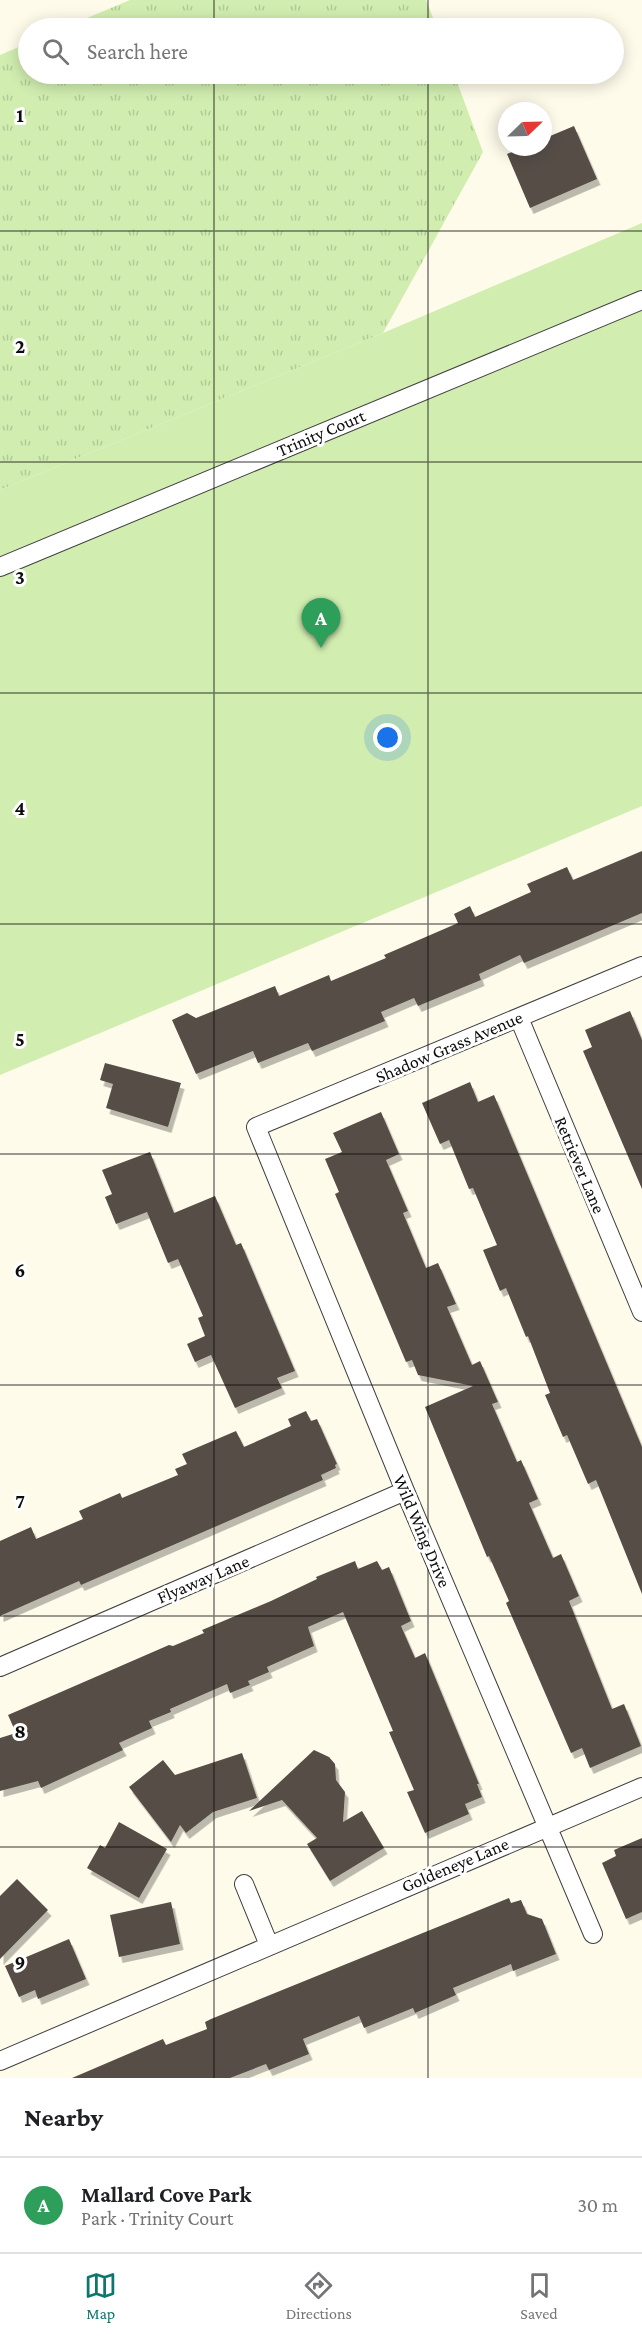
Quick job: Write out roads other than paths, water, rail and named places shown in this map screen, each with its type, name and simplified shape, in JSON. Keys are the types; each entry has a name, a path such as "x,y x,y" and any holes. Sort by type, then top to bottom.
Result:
{"street":[{"name":"Trinity Court","path":"0,567 642,300"},
{"name":"Shadow Grass Avenue","path":"256,1127 642,966"},
{"name":"Retriever Lane","path":"519,1018 642,1312"},
{"name":"Wild Wing Drive","path":"256,1127 405,1491 593,1934"},
{"name":"Flyaway Lane","path":"0,1667 405,1491"},
{"name":"Goldeneye Lane","path":"0,2061 548,1825 642,1787"},
{"path":"244,1884 269,1946"}],"place":[{"name":"Mallard Cove Park","path":"321,648"}]}
